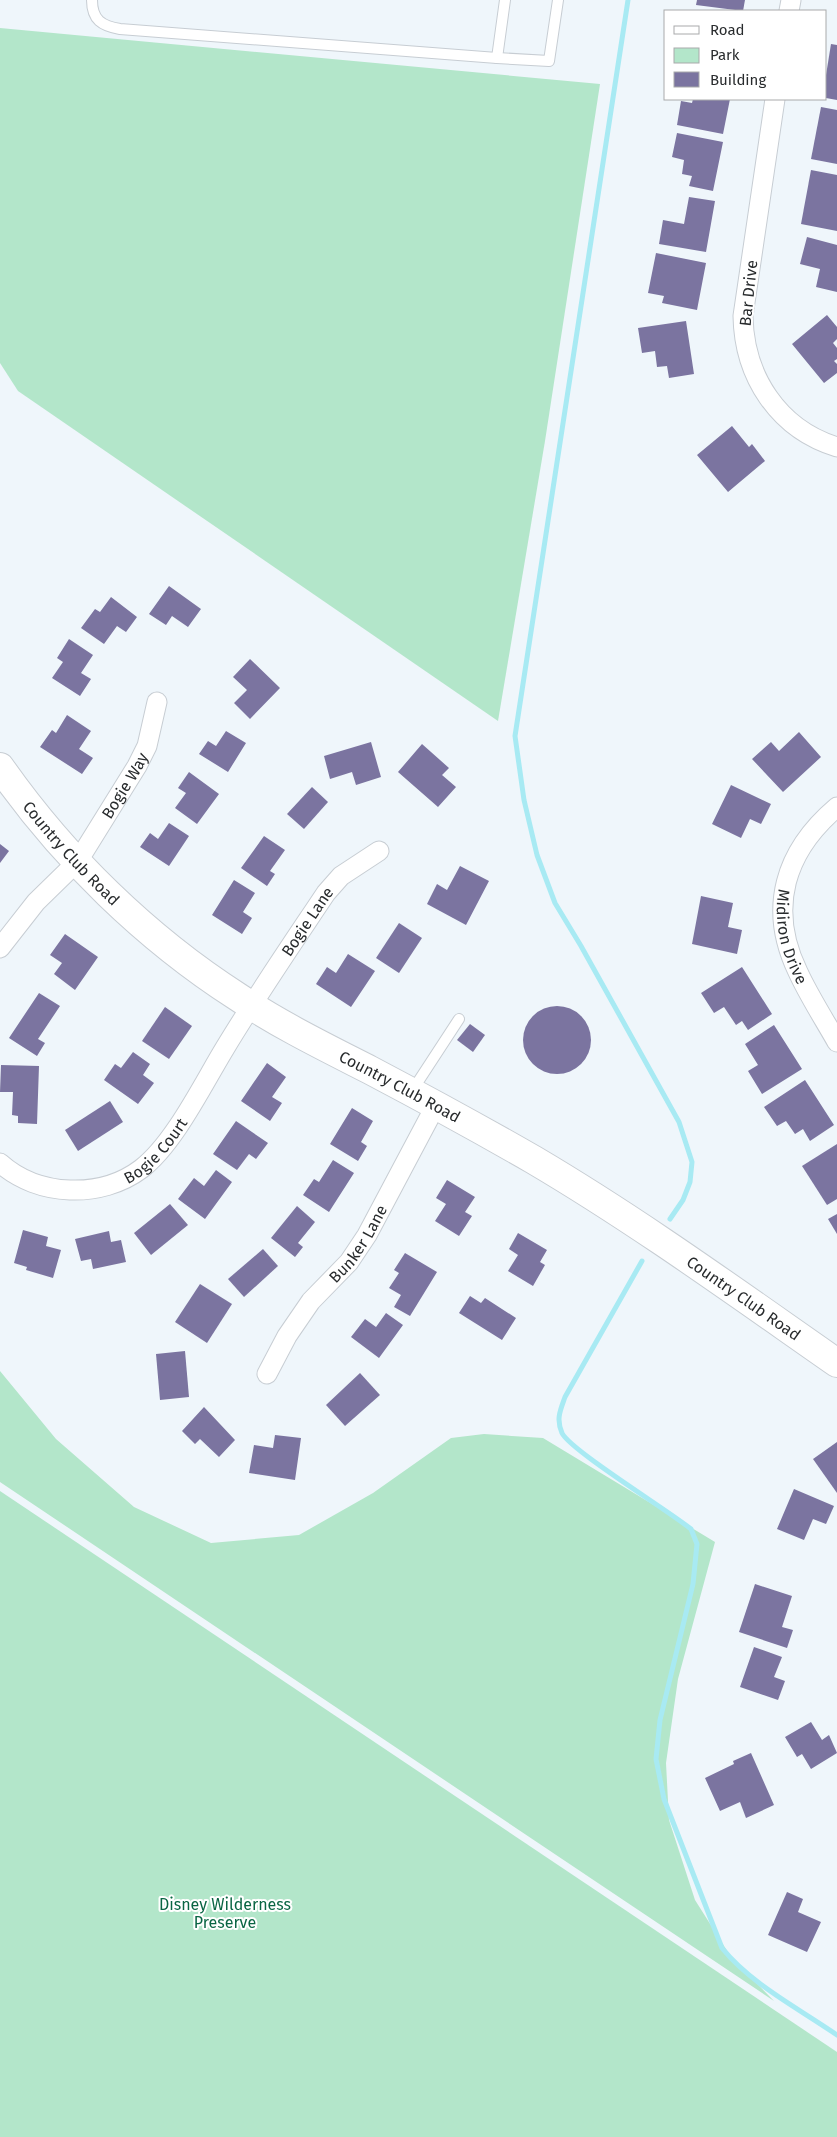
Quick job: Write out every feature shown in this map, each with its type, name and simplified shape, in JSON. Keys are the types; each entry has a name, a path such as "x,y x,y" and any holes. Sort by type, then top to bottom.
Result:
{"street":[{"name":"Bar Drive","path":"775,100 743,316 746,347 756,377 773,404 796,426 837,447"},
{"name":"Bogie Way","path":"78,861 137,766 147,746 157,702"},
{"name":"Country Club Road","path":"0,767 44,824 78,861 143,926 188,962 251,1006 536,1161 626,1217 837,1363"},
{"name":"Midiron Drive","path":"837,807 818,822 796,854 787,877 783,913 786,937 798,972 837,1042"},
{"name":"Bogie Lane","path":"251,1006 326,893 341,876 379,851"},
{"path":"0,948 36,902 78,861"},
{"name":"Bogie Court","path":"0,1163 32,1182 75,1190 102,1187 140,1169 169,1139 251,1006"},
{"name":"Bunker Lane","path":"267,1374 287,1336 311,1301 349,1262 367,1235 436,1105"}],"lane":[{"path":"92,0 94,14 99,22 105,27 120,30 549,61 558,0"},
{"path":"497,58 505,0"},
{"path":"411,1092 459,1019"}],"green space":[{"path":"0,28 600,84 545,441 498,721 18,391 0,363"},
{"path":"0,1371 56,1439 134,1507 211,1543 299,1535 373,1493 451,1438 484,1434 543,1438 715,1542 678,1679 666,1763 669,1820 695,1900 731,1957 774,2001 0,1482"},
{"name":"Disney Wilderness Preserve","path":"0,1491 837,2052 837,2137 0,2137"}],"building":[{"path":"697,0 745,0 743,10 696,5"},
{"path":"831,44 837,45 837,100 827,98 827,69"},
{"path":"693,100 730,100 723,134 677,125 681,101 692,103"},
{"path":"821,107 837,110 837,164 811,159"},
{"path":"677,133 723,142 713,191 689,186 692,176 682,174 684,160 672,157"},
{"path":"811,170 837,175 837,231 801,224"},
{"path":"689,197 715,201 706,252 659,244 663,220 684,224"},
{"path":"807,237 837,245 837,292 816,287 820,269 800,264"},
{"path":"656,253 706,263 697,310 662,303 664,296 648,293"},
{"path":"827,315 837,327 837,339 833,343 837,348 837,359 834,361 837,364 837,373 824,383 792,344"},
{"path":"686,321 694,374 669,378 667,366 657,367 655,351 642,353 638,328"},
{"path":"732,426 749,447 752,444 765,461 728,492 697,455"},
{"path":"169,586 201,609 188,627 172,616 166,625 149,614"},
{"path":"111,597 137,617 126,632 117,626 104,644 81,628 95,609 100,612"},
{"path":"69,639 93,655 81,673 91,679 80,696 52,678 63,662 57,658"},
{"path":"250,659 280,688 250,719 234,703 247,690 233,677"},
{"path":"67,715 91,731 79,749 93,758 82,774 40,747 52,730 56,733"},
{"path":"226,731 246,743 228,772 199,754 208,741 216,746"},
{"path":"799,732 821,757 783,792 752,759 771,742 779,751"},
{"path":"371,742 381,777 356,785 352,772 330,779 324,756"},
{"path":"422,744 449,768 442,775 456,787 438,807 398,772"},
{"path":"189,772 219,794 197,824 175,808 186,793 178,788"},
{"path":"731,785 771,804 761,824 750,819 741,838 712,824"},
{"path":"312,787 328,802 304,829 287,814"},
{"path":"169,823 189,836 169,866 140,847 150,833 158,839"},
{"path":"264,836 285,850 270,871 275,874 267,886 241,868"},
{"path":"0,844 9,851 0,863"},
{"path":"460,866 489,881 466,925 427,904 437,884 447,890"},
{"path":"234,880 255,893 243,912 252,918 242,934 212,915"},
{"path":"701,896 733,903 728,927 742,930 737,954 692,944"},
{"path":"399,923 422,938 399,973 376,958"},
{"path":"65,934 98,957 75,990 54,974 62,963 50,955"},
{"path":"348,954 375,971 351,1007 316,984 327,967 336,973"},
{"path":"742,967 772,1014 748,1030 742,1021 736,1025 724,1007 714,1013 701,993"},
{"path":"39,993 60,1006 38,1039 45,1043 37,1056 9,1038"},
{"path":"550,1006 564,1006 576,1011 586,1021 591,1033 591,1047 586,1059 576,1069 564,1074 550,1074 538,1069 528,1059 523,1047 523,1033 528,1021 538,1011"},
{"path":"165,1007 192,1026 169,1059 142,1041"},
{"path":"470,1024 485,1035 473,1052 457,1040"},
{"path":"774,1025 802,1069 762,1094 748,1071 758,1065 745,1044"},
{"path":"133,1052 150,1064 143,1075 154,1083 138,1104 104,1080 115,1064 121,1068"},
{"path":"267,1063 286,1077 272,1097 282,1103 270,1121 241,1101"},
{"path":"1,1065 39,1066 37,1124 18,1123 18,1116 12,1115 13,1092 0,1092"},
{"path":"805,1080 834,1125 810,1141 803,1129 795,1134 786,1121 777,1126 764,1107"},
{"path":"110,1101 123,1122 78,1151 65,1130"},
{"path":"352,1108 373,1121 361,1142 367,1146 358,1161 330,1144"},
{"path":"236,1121 268,1143 256,1159 249,1154 237,1170 213,1154"},
{"path":"837,1144 837,1199 827,1205 802,1166"},
{"path":"333,1160 354,1173 329,1212 303,1195 314,1179 319,1182"},
{"path":"216,1170 232,1182 205,1219 178,1199 194,1178 204,1186"},
{"path":"447,1180 475,1197 465,1212 472,1216 459,1236 435,1221 446,1204 436,1198"},
{"path":"170,1204 188,1225 151,1255 134,1233"},
{"path":"297,1206 315,1222 298,1243 303,1247 295,1257 271,1238"},
{"path":"837,1214 837,1234 828,1219"},
{"path":"23,1230 48,1237 46,1246 61,1250 53,1278 26,1270 27,1267 14,1263"},
{"path":"109,1231 111,1242 121,1240 126,1262 93,1269 91,1259 81,1261 75,1239"},
{"path":"518,1233 547,1250 540,1262 545,1265 533,1286 508,1271 518,1255 509,1249"},
{"path":"263,1249 278,1266 244,1297 228,1279"},
{"path":"405,1253 437,1272 410,1316 394,1307 401,1295 389,1288 399,1273 394,1270"},
{"path":"200,1284 232,1304 207,1343 175,1322"},
{"path":"470,1296 481,1303 485,1298 516,1318 502,1340 459,1313"},
{"path":"386,1313 403,1325 379,1358 351,1337 365,1319 376,1327"},
{"path":"185,1351 189,1397 160,1400 156,1354"},
{"path":"360,1373 380,1395 345,1426 326,1405"},
{"path":"204,1407 235,1440 219,1457 200,1439 195,1444 182,1431"},
{"path":"275,1435 301,1438 295,1480 249,1473 254,1445 273,1448"},
{"path":"837,1442 837,1493 813,1459"},
{"path":"794,1489 834,1506 826,1524 813,1519 804,1540 777,1529"},
{"path":"755,1584 792,1596 782,1627 793,1630 787,1648 739,1632"},
{"path":"754,1647 782,1657 774,1677 785,1681 778,1700 740,1687"},
{"path":"811,1722 822,1740 829,1735 837,1753 811,1769 802,1754 797,1757 785,1737"},
{"path":"751,1753 774,1805 746,1818 740,1802 720,1811 705,1778 734,1764 733,1761"},
{"path":"787,1892 803,1899 798,1912 821,1922 807,1952 768,1935"}],"waterway":[{"path":"628,0 515,736 524,800 537,855 555,903 679,1122 692,1162 690,1182 683,1200 670,1219"},
{"path":"642,1261 565,1397 559,1415 560,1428 569,1441 582,1453 691,1529 697,1544 693,1584 660,1720 656,1759 664,1799 722,1948 761,1984 837,2035"}]}
